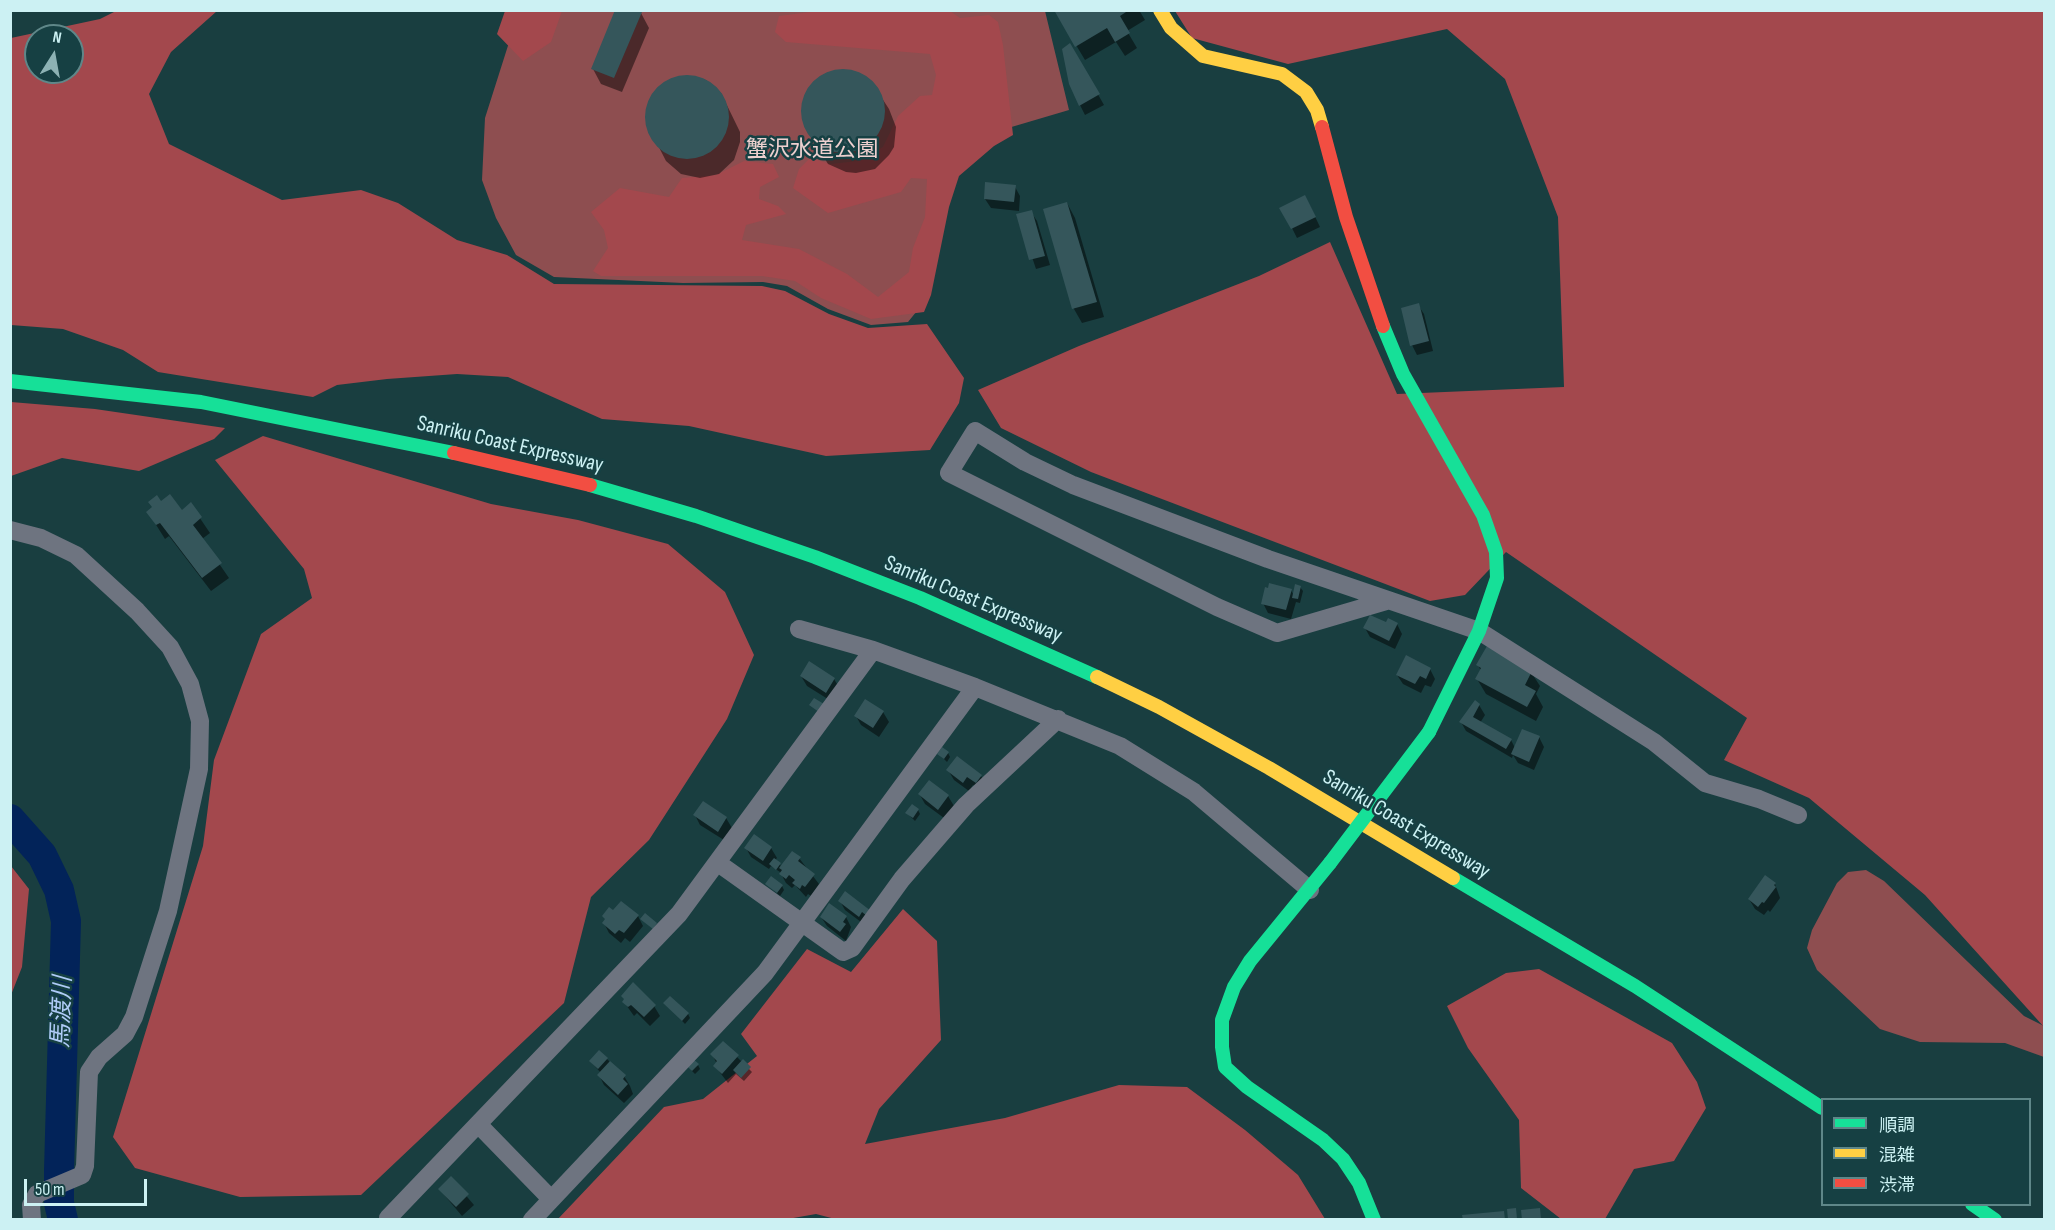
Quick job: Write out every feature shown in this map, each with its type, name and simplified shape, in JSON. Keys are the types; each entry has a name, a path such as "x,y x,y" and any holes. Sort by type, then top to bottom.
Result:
{"main road":[{"path":"1160,10 1171,28 1203,56 1282,74 1306,92 1317,110 1346,217 1388,341 1403,374 1483,516 1496,552 1497,578 1479,631 1428,732 1310,890 1250,960 1234,987 1222,1020 1225,1067 1247,1087 1323,1140 1343,1159 1359,1183 1374,1220"},
{"name":"Sanriku Coast Expressway","path":"10,381 201,402 314,423 553,474 696,516 815,557 1030,645 1159,707 1269,768 1635,986 1821,1107"},
{"path":"1975,1206 1995,1220"}],"street":[{"path":"1386,601 1277,633 1216,608 949,473 975,431 1025,462 1073,485 1386,601 1479,631 1654,742 1705,783 1758,799 1798,815"},
{"path":"10,530 41,538 75,555 136,611 170,646 189,684 200,721 200,769 168,911 134,1017 125,1034 99,1057 89,1072 85,1166 82,1175 37,1194 31,1205 32,1220"},
{"path":"799,629 873,650 975,687 1120,746 1194,792 1310,890"},
{"path":"388,1218 679,914 873,650"},
{"path":"532,1220 765,973 975,687"},
{"path":"718,863 843,952 852,948 902,879 966,805 1058,719"},
{"path":"478,1124 551,1199"}],"green space":[{"name":"蟹沢水道公園","path":"519,11 1045,11 1069,110 954,144 925,301 908,322 871,325 828,309 787,286 763,282 683,283 554,277 516,255 496,218 482,180 485,118"},
{"path":"1866,870 1884,881 2024,1016 2044,1026 2044,1057 2005,1043 1920,1042 1880,1029 1817,970 1807,948 1812,930 1837,883 1848,872"}],"shaded area":[{"path":"505,10 562,11 551,42 523,61 497,34"},
{"path":"116,11 217,11 171,52 149,94 169,144 282,200 361,190 398,203 457,240 507,255 554,284 762,286 785,291 829,314 868,328 927,324 964,378 959,403 930,450 826,456 689,426 602,419 508,377 457,374 387,379 337,385 313,397 158,372 123,350 63,329 11,325 11,38 24,35 24,84 84,84 84,24 77,24 100,19"},
{"path":"818,11 950,11 960,18 989,15 998,22 1003,45 1013,135 994,146 959,176 949,207 931,295 924,312 871,319 821,298 795,281 762,276 601,276 593,271 608,248 604,230 591,212 620,188 669,197 682,178 716,175 744,161 773,164 779,177 760,187 759,199 778,206 786,214 746,225 742,240 799,249 847,274 878,297 909,272 913,248 925,217 927,179 911,178 901,192 828,213 793,188 799,169 810,158 831,164 858,161 883,147 898,116 920,96 932,95 936,75 930,54 786,42 775,32 779,16"},
{"path":"1175,11 2044,11 2044,1027 1925,895 1809,798 1724,760 1747,718 1506,552 1465,595 1430,601 1091,472 1001,428 978,390 1079,346 1259,276 1330,242 1397,394 1564,387 1558,217 1505,79 1447,29 1288,64 1192,38"},
{"path":"11,402 95,409 225,428 214,439 139,471 62,458 11,476"},
{"path":"263,436 491,504 578,520 668,544 725,592 754,655 727,719 649,840 591,897 564,1003 361,1195 240,1197 135,1168 113,1137 203,846 214,760 261,634 312,598 304,569 215,460"},
{"path":"11,866 29,889 22,967 11,995"},
{"path":"903,909 937,941 941,1040 879,1109 865,1144 1005,1118 1119,1085 1187,1087 1245,1130 1298,1175 1325,1219 839,1220 816,1214 782,1220 557,1220 664,1107 703,1099 757,1056 741,1034 807,949 851,972"},
{"path":"1539,969 1672,1043 1697,1082 1706,1108 1674,1161 1634,1169 1605,1219 1561,1219 1521,1188 1519,1120 1468,1048 1447,1006 1506,973"}],"building":[{"path":"615,10 642,12 614,78 591,69"},
{"path":"1054,10 1129,10 1120,16 1130,33 1115,42 1107,28 1075,47"},
{"path":"1070,43 1100,94 1079,106 1069,84 1062,49"},
{"path":"835,69 851,69 867,76 878,87 885,103 882,127 873,141 851,153 835,153 819,146 808,135 801,119 801,103 808,87 819,76"},
{"path":"679,75 695,75 711,82 722,93 729,109 726,133 717,147 695,159 679,159 663,152 652,141 645,125 645,109 652,93 663,82"},
{"path":"985,182 1016,185 1014,202 984,199"},
{"path":"1305,195 1316,217 1291,229 1279,208"},
{"path":"1067,202 1097,302 1072,309 1043,209"},
{"path":"1032,210 1045,256 1029,260 1016,214"},
{"path":"1419,303 1429,341 1410,346 1401,308"},
{"path":"170,494 182,510 191,502 202,517 193,525 222,563 202,578 160,523 156,525 146,512 152,507 148,502 157,495 161,501"},
{"path":"1269,583 1292,589 1286,610 1261,604 1265,587 1268,588"},
{"path":"1295,584 1301,586 1298,599 1292,598"},
{"path":"1370,615 1386,622 1388,618 1398,623 1389,641 1363,628"},
{"path":"1487,646 1532,671 1525,685 1536,691 1527,707 1475,679 1481,668 1476,665"},
{"path":"1406,655 1431,668 1426,679 1420,676 1415,684 1396,675"},
{"path":"809,661 835,678 826,693 800,676"},
{"path":"814,698 824,704 819,712 809,705"},
{"path":"865,699 884,711 873,728 854,716"},
{"path":"1475,700 1480,704 1473,717 1512,739 1506,749 1459,722"},
{"path":"1522,729 1540,736 1529,762 1511,754"},
{"path":"942,747 949,752 944,759 937,754"},
{"path":"957,756 982,775 976,783 967,777 963,783 946,770"},
{"path":"929,780 949,795 938,810 918,794"},
{"path":"703,801 727,817 718,832 693,815"},
{"path":"912,804 919,809 913,818 905,813"},
{"path":"754,834 772,847 763,861 744,848"},
{"path":"792,851 801,857 798,861 815,874 805,887 802,885 800,889 792,883 795,880 789,875 786,879 779,874 782,870 779,868"},
{"path":"774,858 781,863 776,870 769,864"},
{"path":"1765,875 1776,883 1774,885 1776,887 1758,907 1748,899"},
{"path":"771,876 783,885 777,893 765,884"},
{"path":"845,891 871,911 867,916 862,912 859,917 838,901"},
{"path":"621,901 639,915 624,933 619,930 615,934 602,923 605,919 602,916 609,907 613,910"},
{"path":"829,903 847,916 843,922 846,924 840,932 820,917"},
{"path":"645,913 657,923 653,929 640,919"},
{"path":"633,982 656,1005 644,1017 631,1005 628,1007 622,1002 624,999 621,996"},
{"path":"670,996 689,1013 682,1021 663,1003"},
{"path":"723,1041 739,1055 722,1074 713,1066 717,1061 710,1054"},
{"path":"599,1050 608,1058 598,1069 589,1061"},
{"path":"693,1059 699,1064 692,1071 687,1066"},
{"path":"743,1059 751,1067 741,1078 733,1070"},
{"path":"610,1061 626,1075 623,1079 628,1084 618,1095 597,1075"},
{"path":"451,1176 469,1194 456,1207 438,1189"},
{"path":"1516,1208 1517,1219 1508,1220 1507,1209"},
{"path":"1540,1208 1541,1220 1522,1220 1521,1210"},
{"path":"1504,1211 1505,1220 1463,1220 1462,1215"}],"waterway":[{"name":"馬渡川","path":"10,819 42,855 59,890 66,921 59,1171 59,1203 63,1220"}],"traffic: fast":[{"path":"1383,326 1403,374 1483,515 1496,552 1497,578 1479,631 1429,732"},
{"path":"10,381 201,402 454,453"},
{"path":"590,485 696,516 815,557 920,598 1097,677"},
{"path":"1330,863 1429,732"},
{"path":"1330,863 1250,961 1234,987 1222,1020 1222,1047 1225,1067 1247,1087 1323,1140 1343,1159 1359,1183 1374,1220"},
{"path":"1453,878 1635,986 1821,1107"},
{"path":"1975,1206 1995,1220"}],"traffic: slow":[{"path":"1160,10 1171,28 1203,56 1282,74 1306,92 1317,110 1322,127"},
{"path":"1097,677 1159,707 1269,768 1453,878"}],"traffic: jam":[{"path":"1322,127 1346,217 1383,326"},
{"path":"454,453 590,485"}]}
